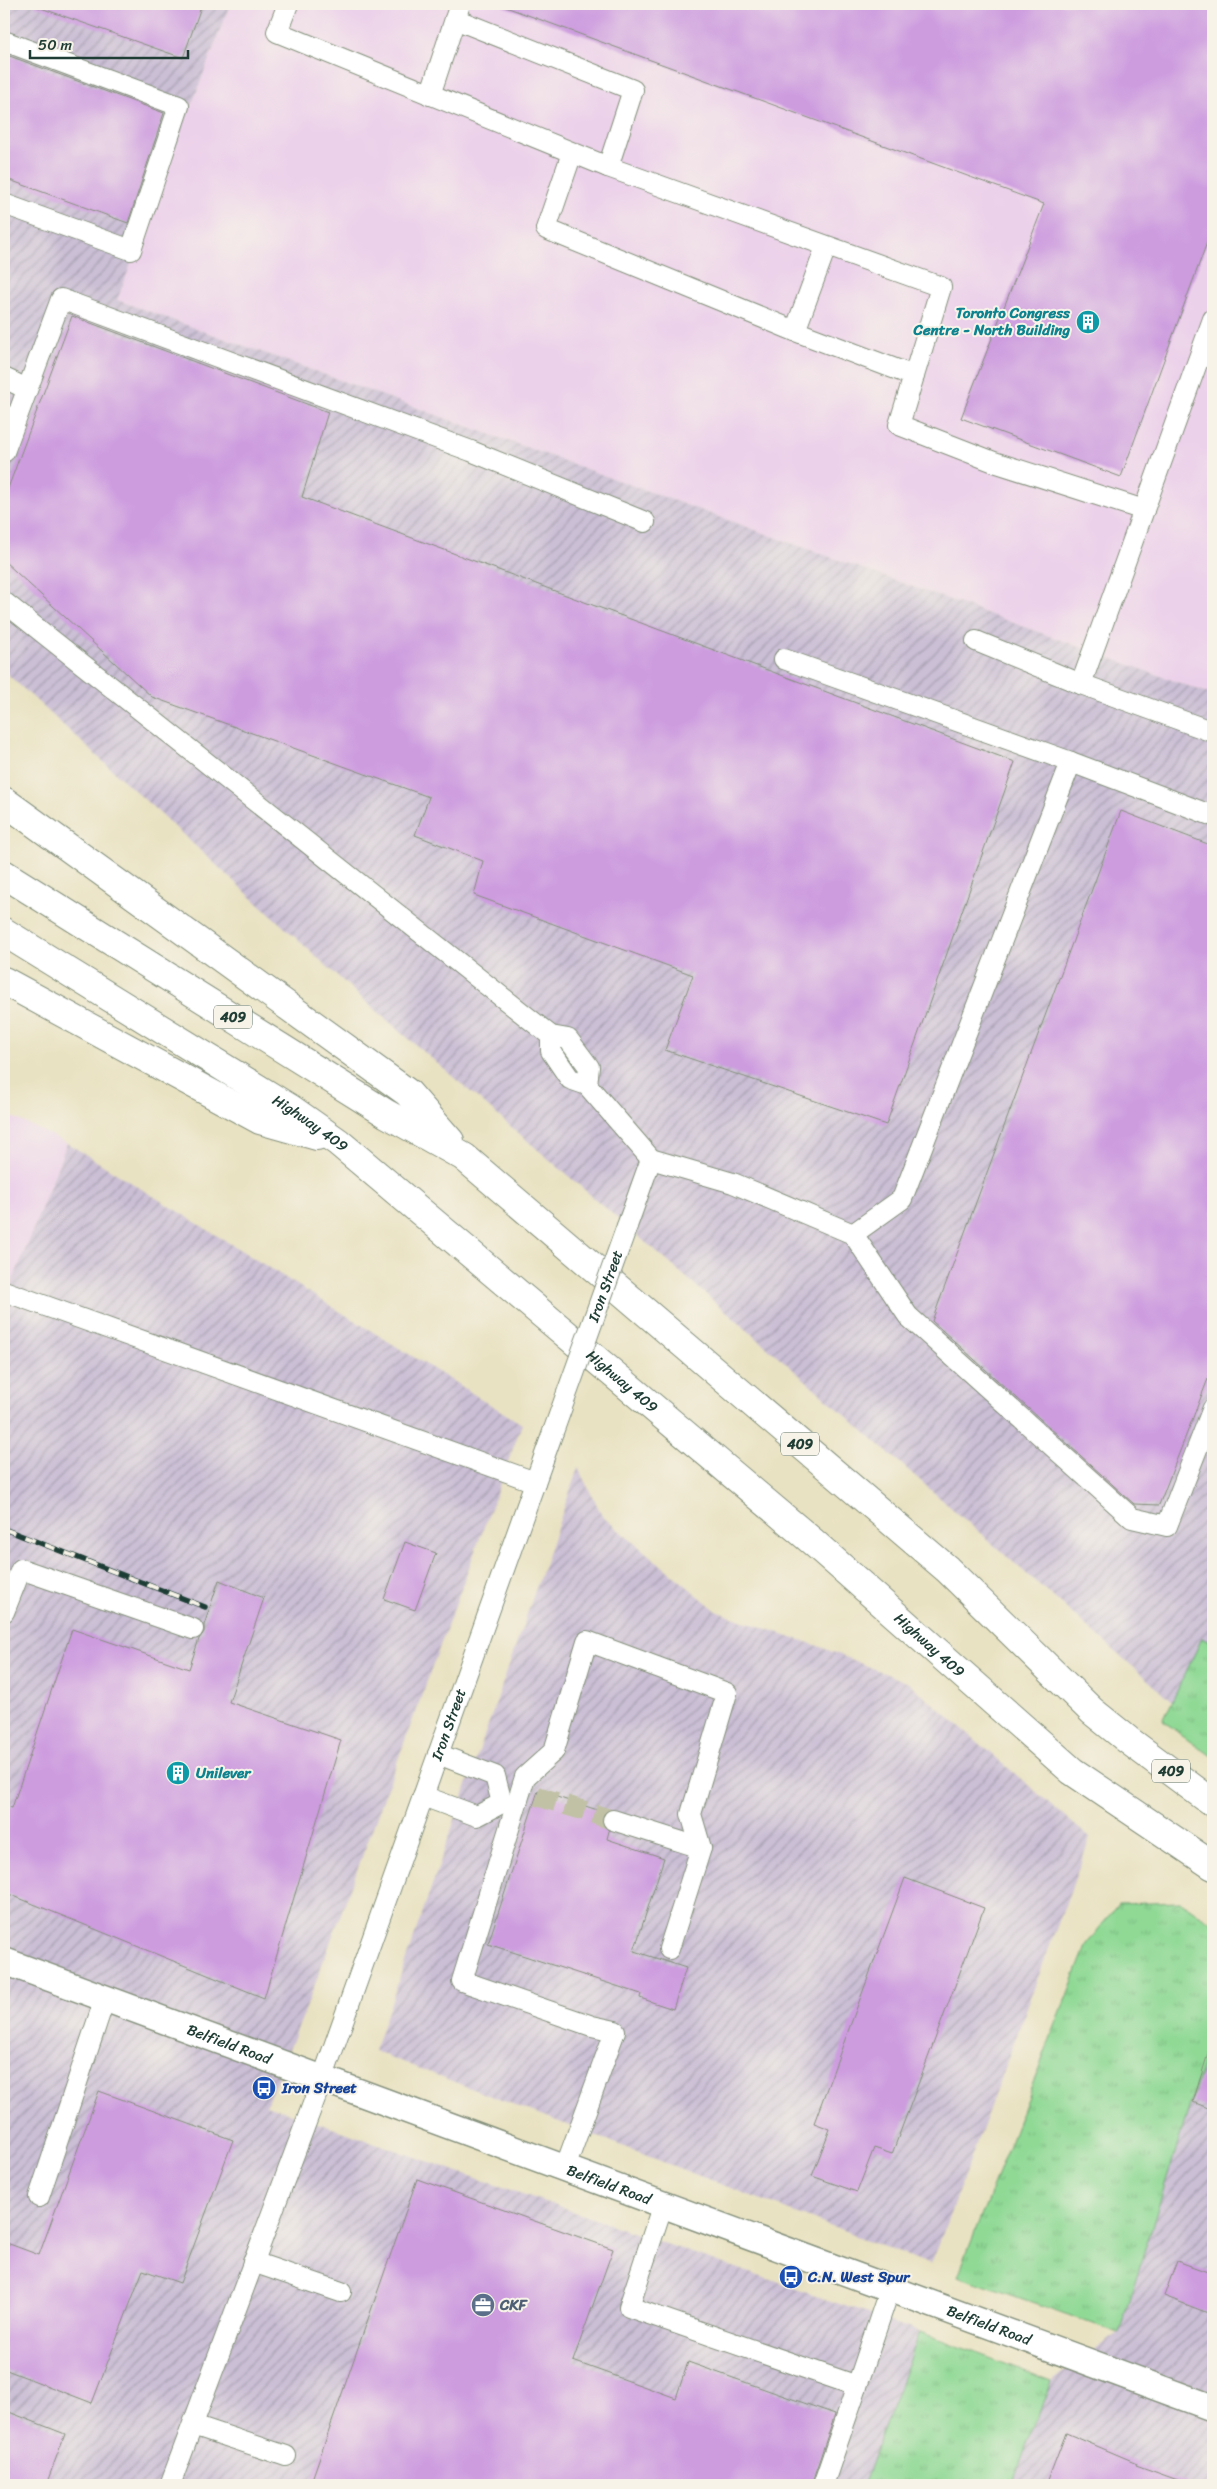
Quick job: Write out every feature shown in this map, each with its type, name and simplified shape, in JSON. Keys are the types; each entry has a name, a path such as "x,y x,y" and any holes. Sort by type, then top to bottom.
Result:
{"highway":[{"path":"4,801 408,1093 464,1157"},
{"name":"409","path":"4,874 387,1114 464,1157 946,1569 1092,1711 1128,1740 1213,1802"},
{"name":"Highway 409","path":"4,932 291,1109 338,1142 813,1542 1072,1771 1213,1866"},
{"path":"4,981 260,1120 338,1142"}],"main road":[{"name":"Belfield Road","path":"4,1960 1213,2408"}],"street":[{"path":"288,4 278,32 608,167 941,287 899,425 994,462 1144,510"},
{"path":"430,95 458,12 633,90 608,167"},
{"path":"4,42 179,106 131,250 4,204"},
{"path":"572,153 546,229 796,331 914,376"},
{"path":"796,331 826,247"},
{"path":"4,452 61,299 471,451 645,522"},
{"path":"1081,684 1213,319"},
{"path":"4,378 27,389"},
{"path":"4,602 551,1036 568,1039 589,1067 587,1084 651,1159 733,1183 853,1234 908,1316 1132,1518 1167,1526 1213,1408"},
{"path":"976,641 1081,684 1213,732"},
{"path":"784,659 1071,762 1213,816"},
{"path":"853,1234 902,1199 1071,762"},
{"name":"Iron Street","path":"170,2485 323,2078 651,1159"},
{"path":"4,1291 535,1482"},
{"path":"4,1612 21,1569 192,1629"},
{"path":"565,2168 615,2031 592,2026 462,1980 525,1777 554,1751 587,1641 727,1693 691,1814 701,1848 669,1949"},
{"path":"438,1754 495,1776 519,1800"},
{"path":"423,1796 476,1816 519,1800"},
{"path":"613,1820 701,1848"},
{"path":"39,2197 105,1998"},
{"path":"663,2204 629,2307 856,2386"},
{"path":"254,2262 341,2292"},
{"path":"824,2485 890,2288"},
{"path":"192,2425 286,2456"}],"shaded area":[{"path":"4,4 230,4 117,300 1213,695 1213,1737 795,1371 366,1002 4,671"},
{"path":"230,4 1213,4 1213,695 117,300"},
{"path":"4,1113 67,1143 4,1304"},
{"path":"67,1143 522,1424 305,2011 266,2105 920,2332 863,2485 4,2485 4,1304"},
{"path":"578,1468 603,1517 718,1612 818,1646 909,1683 1090,1838 931,2265 374,2051"},
{"path":"1213,2031 1213,2485 1012,2485 1051,2381 1119,2333"}],"green space":[{"path":"1202,1638 1213,1643 1213,1757 1163,1721"},
{"path":"1181,1902 1213,1923 1213,2031 1119,2333 958,2276 1087,1944 1118,1904"},
{"path":"920,2332 1051,2381 1012,2485 863,2485"}],"building":[{"path":"35,4 202,4 183,58 35,6"},
{"name":"Toronto Congress Centre - North Building","path":"504,4 1213,4 1213,226 1121,477 961,418 1044,204 503,6"},
{"path":"4,54 164,113 128,223 4,178"},
{"path":"72,316 328,412 302,497 1015,762 886,1125 665,1050 693,975 474,895 483,861 415,835 429,797 152,697 4,561 4,499"},
{"path":"1121,811 1213,846 1213,1366 1159,1505 1134,1504 932,1321"},
{"path":"405,1542 436,1553 415,1610 384,1599"},
{"name":"Unilever","path":"219,1580 264,1598 229,1702 341,1740 264,1998 4,1892 4,1806 12,1808 72,1629 189,1669 199,1639 204,1632 204,1625"},
{"path":"538,1791 604,1812 601,1822 609,1831 607,1839 664,1858 634,1951 686,1968 673,2009 640,1998 641,1994 488,1944"},
{"path":"905,1878 984,1908 892,2154 874,2148 857,2192 812,2176 830,2129 814,2123"},
{"path":"1209,2050 1213,2050 1213,2110 1193,2102"},
{"path":"99,2091 233,2140 180,2283 143,2270 92,2403 4,2369 4,2242 39,2255"},
{"name":"CKF","path":"417,2179 613,2249 573,2361 676,2398 688,2362 835,2414 811,2485 310,2485"},
{"path":"1177,2261 1213,2274 1213,2315 1164,2296"},
{"path":"4,2410 65,2434 46,2485 4,2485"},
{"path":"1066,2433 1137,2463 1136,2465 1186,2483 1186,2485 1046,2485"}],"tunnel":[{"path":"537,1796 613,1820"}],"railway":[{"path":"4,1529 205,1607"}],"place":[{"name":"Toronto Congress Centre - North Building","path":"1088,322"},
{"name":"Unilever","path":"178,1773"},
{"name":"Iron Street","path":"264,2088"},
{"name":"C.N. West Spur","path":"791,2277"},
{"name":"CKF","path":"483,2305"}]}
